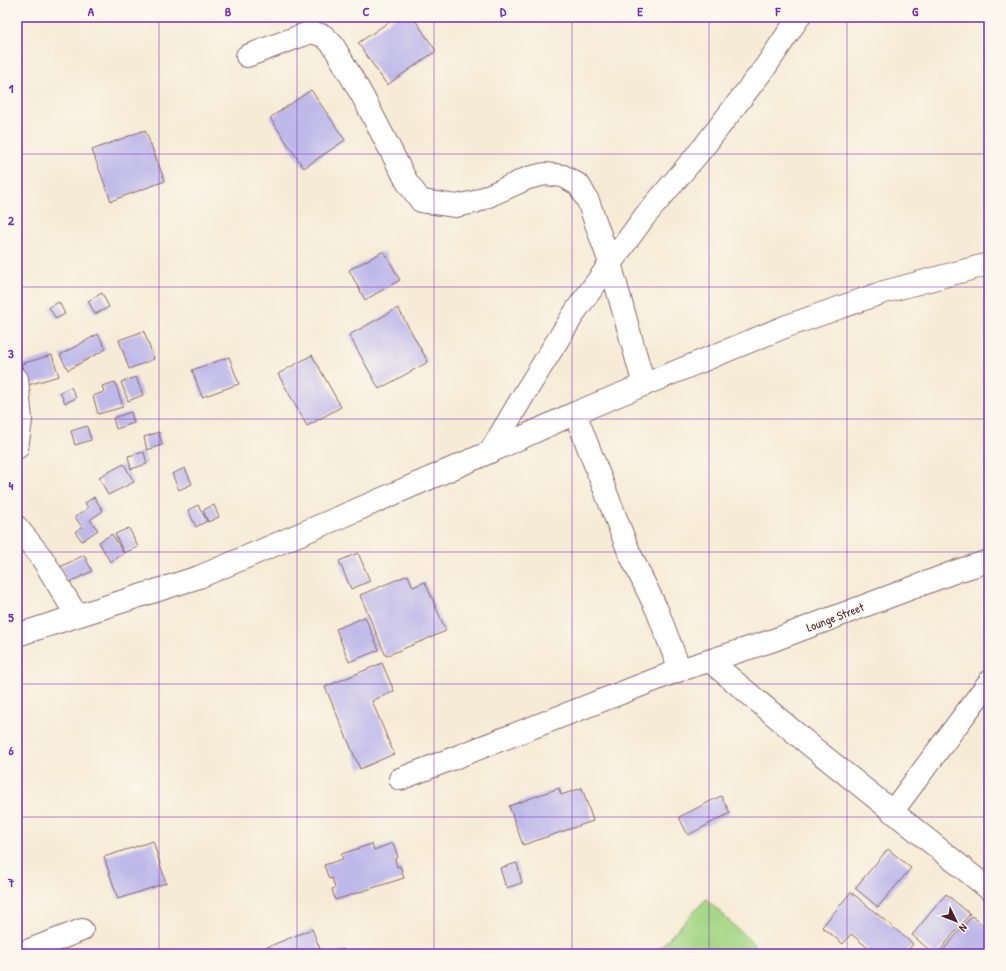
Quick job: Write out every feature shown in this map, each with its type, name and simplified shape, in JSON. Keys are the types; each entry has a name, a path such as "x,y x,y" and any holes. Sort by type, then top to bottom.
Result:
{"street":[{"path":"490,452 577,309 645,216 702,149 766,66 799,17"},
{"path":"247,56 311,32 324,36 333,45 363,97 407,182 421,201 456,206 475,202 528,178 545,174 563,176 579,186 588,201 610,264 644,385"},
{"path":"17,635 198,577 346,515 575,413 795,324 884,292 989,264"},
{"path":"17,379 21,420 17,448"},
{"path":"575,413 629,552 657,610 680,670"},
{"path":"17,527 42,558 77,616"},
{"name":"Lounge Street","path":"400,779 680,670 771,641 950,574 989,561"},
{"path":"710,660 810,746 989,889"},
{"path":"892,812 989,682"},
{"path":"19,954 82,930"}],"green space":[{"path":"706,899 764,954 654,954"}],"building":[{"path":"396,17 413,17 436,51 387,85 358,43"},
{"path":"311,90 345,140 304,168 270,118"},
{"path":"145,130 165,181 111,201 92,150"},
{"path":"384,251 400,280 365,300 349,270"},
{"path":"102,293 109,307 95,314 88,301"},
{"path":"59,302 65,314 56,319 49,307"},
{"path":"398,308 428,362 379,389 349,335"},
{"path":"144,331 154,359 129,369 119,340"},
{"path":"98,334 106,349 68,370 60,355"},
{"path":"52,355 59,376 28,385 21,364"},
{"path":"312,355 341,407 307,426 278,374"},
{"path":"229,357 239,384 202,397 192,370"},
{"path":"136,377 143,395 128,401 121,382"},
{"path":"115,382 123,407 98,414 93,396 104,392 102,386"},
{"path":"71,387 76,398 65,403 60,392"},
{"path":"131,412 134,423 116,429 113,418"},
{"path":"87,426 91,440 75,445 71,431"},
{"path":"159,432 162,445 147,450 144,437"},
{"path":"144,452 147,464 131,469 128,456"},
{"path":"124,464 134,482 108,495 99,477"},
{"path":"185,468 192,484 179,490 172,474"},
{"path":"94,497 103,511 90,520 98,530 82,541 75,532 82,527 75,517 88,508 85,503"},
{"path":"198,505 207,521 196,527 188,510"},
{"path":"214,505 219,517 208,522 203,510"},
{"path":"129,528 138,547 124,553 115,534"},
{"path":"112,534 124,554 110,562 99,542"},
{"path":"358,553 370,581 351,589 339,561"},
{"path":"84,555 92,571 68,583 60,567"},
{"path":"408,575 413,587 425,582 446,631 386,656 360,595"},
{"path":"365,617 379,650 349,662 336,629"},
{"path":"382,663 394,691 372,701 394,754 360,769 325,687"},
{"path":"559,788 561,795 582,788 593,821 523,845 509,806"},
{"path":"721,796 730,813 688,835 679,817"},
{"path":"153,841 166,883 118,899 104,857"},
{"path":"393,843 398,857 395,859 397,867 400,866 404,878 335,900 332,889 335,888 332,878 329,879 324,865 343,859 341,854 372,844 374,850"},
{"path":"888,849 911,868 878,907 855,888"},
{"path":"517,863 522,883 506,888 500,868"},
{"path":"851,892 913,944 905,954 863,954 868,948 851,934 843,944 822,927"},
{"path":"946,894 970,914 937,954 934,954 912,935"},
{"path":"972,916 989,930 989,949 985,954 940,954"},
{"path":"312,929 322,954 250,954"},
{"path":"343,949 345,954 332,954"}]}
